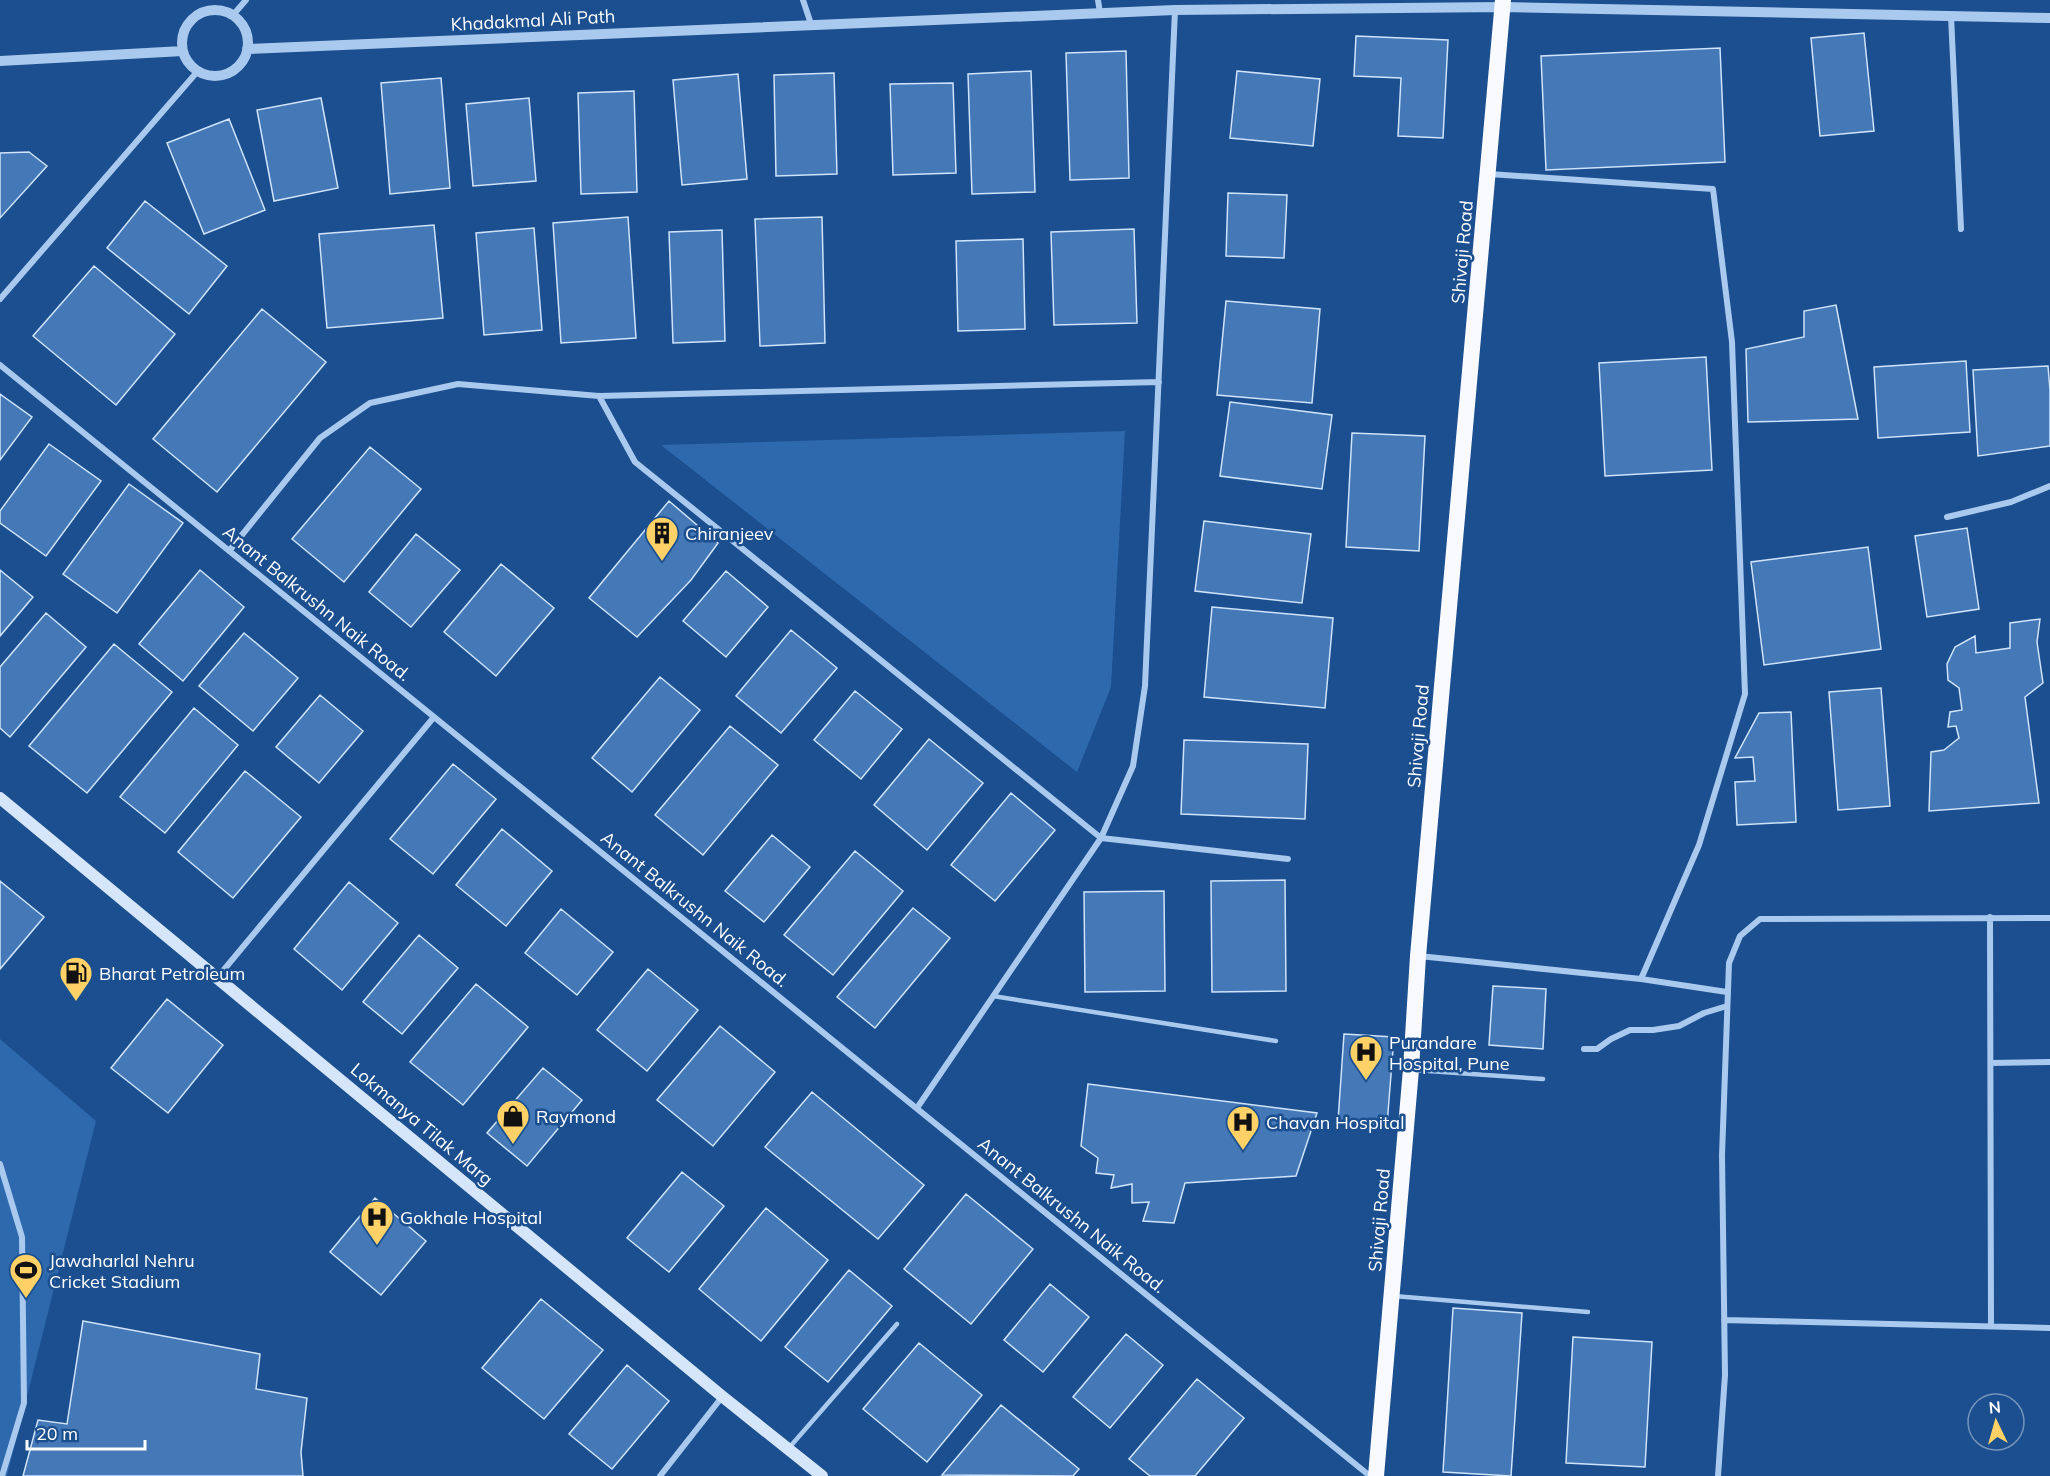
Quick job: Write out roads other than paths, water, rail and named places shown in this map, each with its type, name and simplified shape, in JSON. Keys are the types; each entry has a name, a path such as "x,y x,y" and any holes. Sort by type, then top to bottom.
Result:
{"highway":[{"name":"Shivaji Road","path":"1376,1476 1411,1069 1418,956 1503,4"}],"main road":[{"name":"Lokmanya Tilak Marg","path":"0,798 822,1476"}],"street":[{"path":"233,15 246,0"},
{"path":"803,0 811,24"},
{"path":"1098,0 1100,13"},
{"name":"Khadakmal Ali Path","path":"248,49 1175,10 1503,4 2050,18"},
{"path":"214,10 233,15 248,36 246,55 239,66 222,76 209,76 197,72 187,63 181,45 184,31 196,16 207,11 214,10"},
{"path":"916,1108 1101,838 1133,766 1145,686 1175,10"},
{"path":"1951,16 1960,229"},
{"path":"0,61 183,51"},
{"path":"0,298 197,72"},
{"path":"1488,174 1713,189 1732,342 1745,694 1699,845 1641,979"},
{"name":"Anant Balkrushn Naik Road.","path":"0,365 1370,1476"},
{"path":"229,551 320,438 370,403 458,384 600,396 1159,382"},
{"path":"600,396 635,462 1101,838 1288,859"},
{"path":"1947,517 2011,502 2050,486"},
{"path":"217,978 434,717"},
{"path":"1990,917 1991,1326"},
{"path":"1718,1476 1725,1375 1722,1155 1729,963 1740,936 1760,919 2050,918"},
{"path":"1418,956 1641,979 1728,992"},
{"path":"1584,1049 1597,1049 1630,1030 1653,1030 1678,1026 1704,1013 1728,1006"},
{"path":"1991,1063 2050,1062"},
{"path":"0,1164 22,1238 24,1403 2,1476"},
{"path":"1724,1320 2050,1328"},
{"path":"660,1476 723,1396"}],"lane":[{"path":"993,996 1276,1041"},
{"path":"1411,1069 1543,1079"},
{"path":"1392,1295 1588,1312"},
{"path":"788,1449 897,1324"}],"place":[{"name":"Chiranjeev","path":"662,562"},
{"name":"Bharat Petroleum","path":"76,1002"},
{"name":"Purandare Hospital, Pune","path":"1366,1081"},
{"name":"Raymond","path":"513,1145"},
{"name":"Chavan Hospital","path":"1243,1151"},
{"name":"Gokhale Hospital","path":"377,1246"},
{"name":"Jawaharlal Nehru Cricket Stadium","path":"26,1299"}]}
